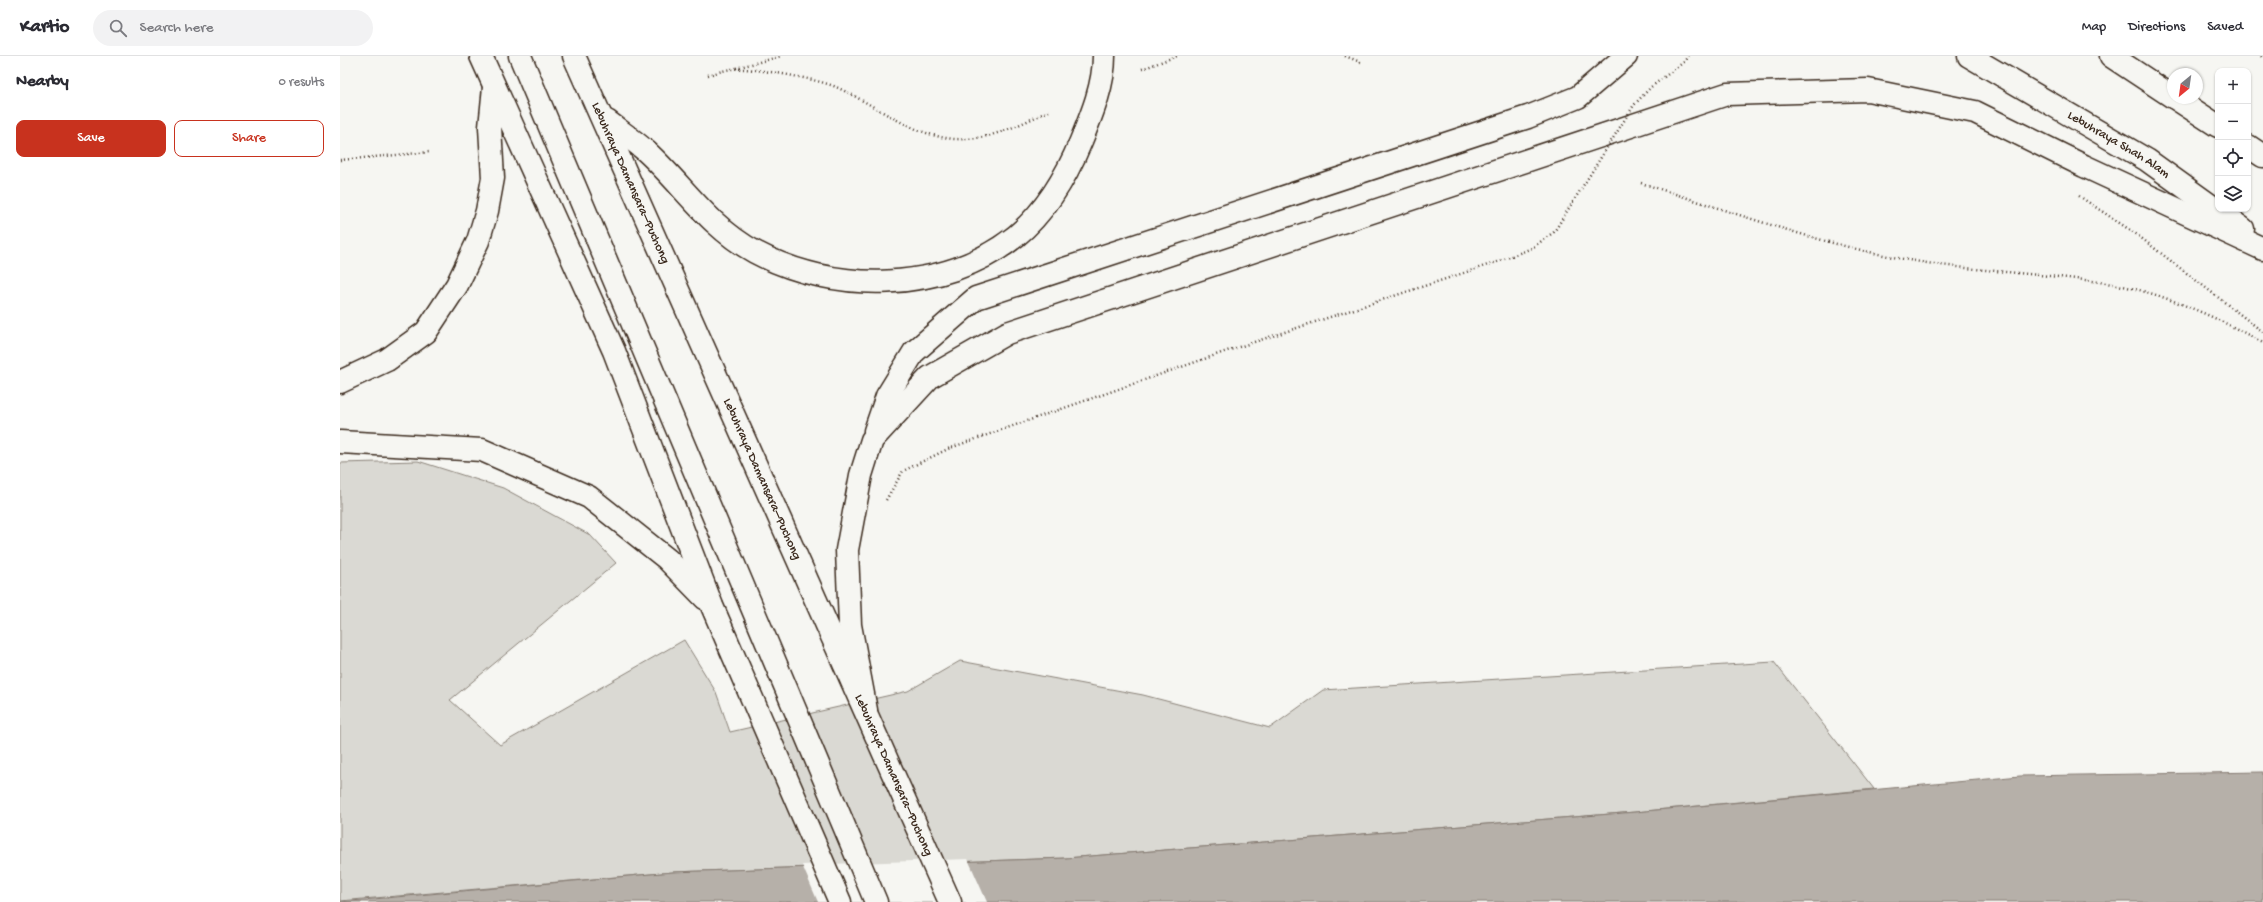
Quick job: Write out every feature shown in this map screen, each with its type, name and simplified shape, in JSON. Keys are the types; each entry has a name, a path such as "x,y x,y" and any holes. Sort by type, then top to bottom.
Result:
{"highway":[{"path":"481,56 614,351 712,606 763,720 840,902"},
{"path":"520,56 876,902"},
{"name":"Lebuhraya Damansara–Puchong","path":"574,56 604,119 950,902"},
{"path":"604,119 648,153 710,220 754,251 801,272 851,281 904,281 948,271 983,257 1016,235 1049,200 1073,160 1093,113 1104,70 1104,56"},
{"name":"Lebuhraya Shah Alam","path":"1969,56 2147,160 2263,243"},
{"path":"2111,56 2167,92"},
{"path":"866,710 850,625 847,550 861,475 887,396 914,352 976,298 1528,117 1578,97 1624,59"},
{"path":"340,382 387,360 426,332 457,286 478,241 487,211 493,178 490,127 494,86"},
{"path":"872,440 930,377 1006,333 1727,94 1868,90 1975,112 2084,166 2263,249"},
{"path":"2185,104 2215,124"},
{"path":"2251,148 2263,156"},
{"path":"340,442 482,450 589,496 667,559 712,606"}],"path":[{"path":"708,75 782,56"},
{"path":"1142,69 1177,56"},
{"path":"1345,56 1363,63"},
{"path":"884,504 902,471 950,448 1223,353 1497,262 1532,248 1554,232 1634,105 1651,87 1684,62 1688,56"},
{"path":"732,69 787,75 835,86 933,137 966,140 985,136 1009,129 1049,111"},
{"path":"340,160 430,152"},
{"path":"1641,183 1854,250 1912,261 2113,284 2149,294 2191,309 2237,328 2263,343"},
{"path":"2078,196 2136,234 2263,332"}],"shaded area":[{"path":"418,461 503,488 590,535 616,563 450,700 500,745 684,640 716,692 730,732 908,691 960,661 1143,695 1270,728 1323,690 1774,662 1874,789 1635,812 1066,858 673,872 340,901 340,463"},
{"path":"2263,772 2263,902 340,902 673,872 1066,858 1635,812 2020,776"}],"pier":[{"path":"968,859 987,902 818,902 802,865"}]}
